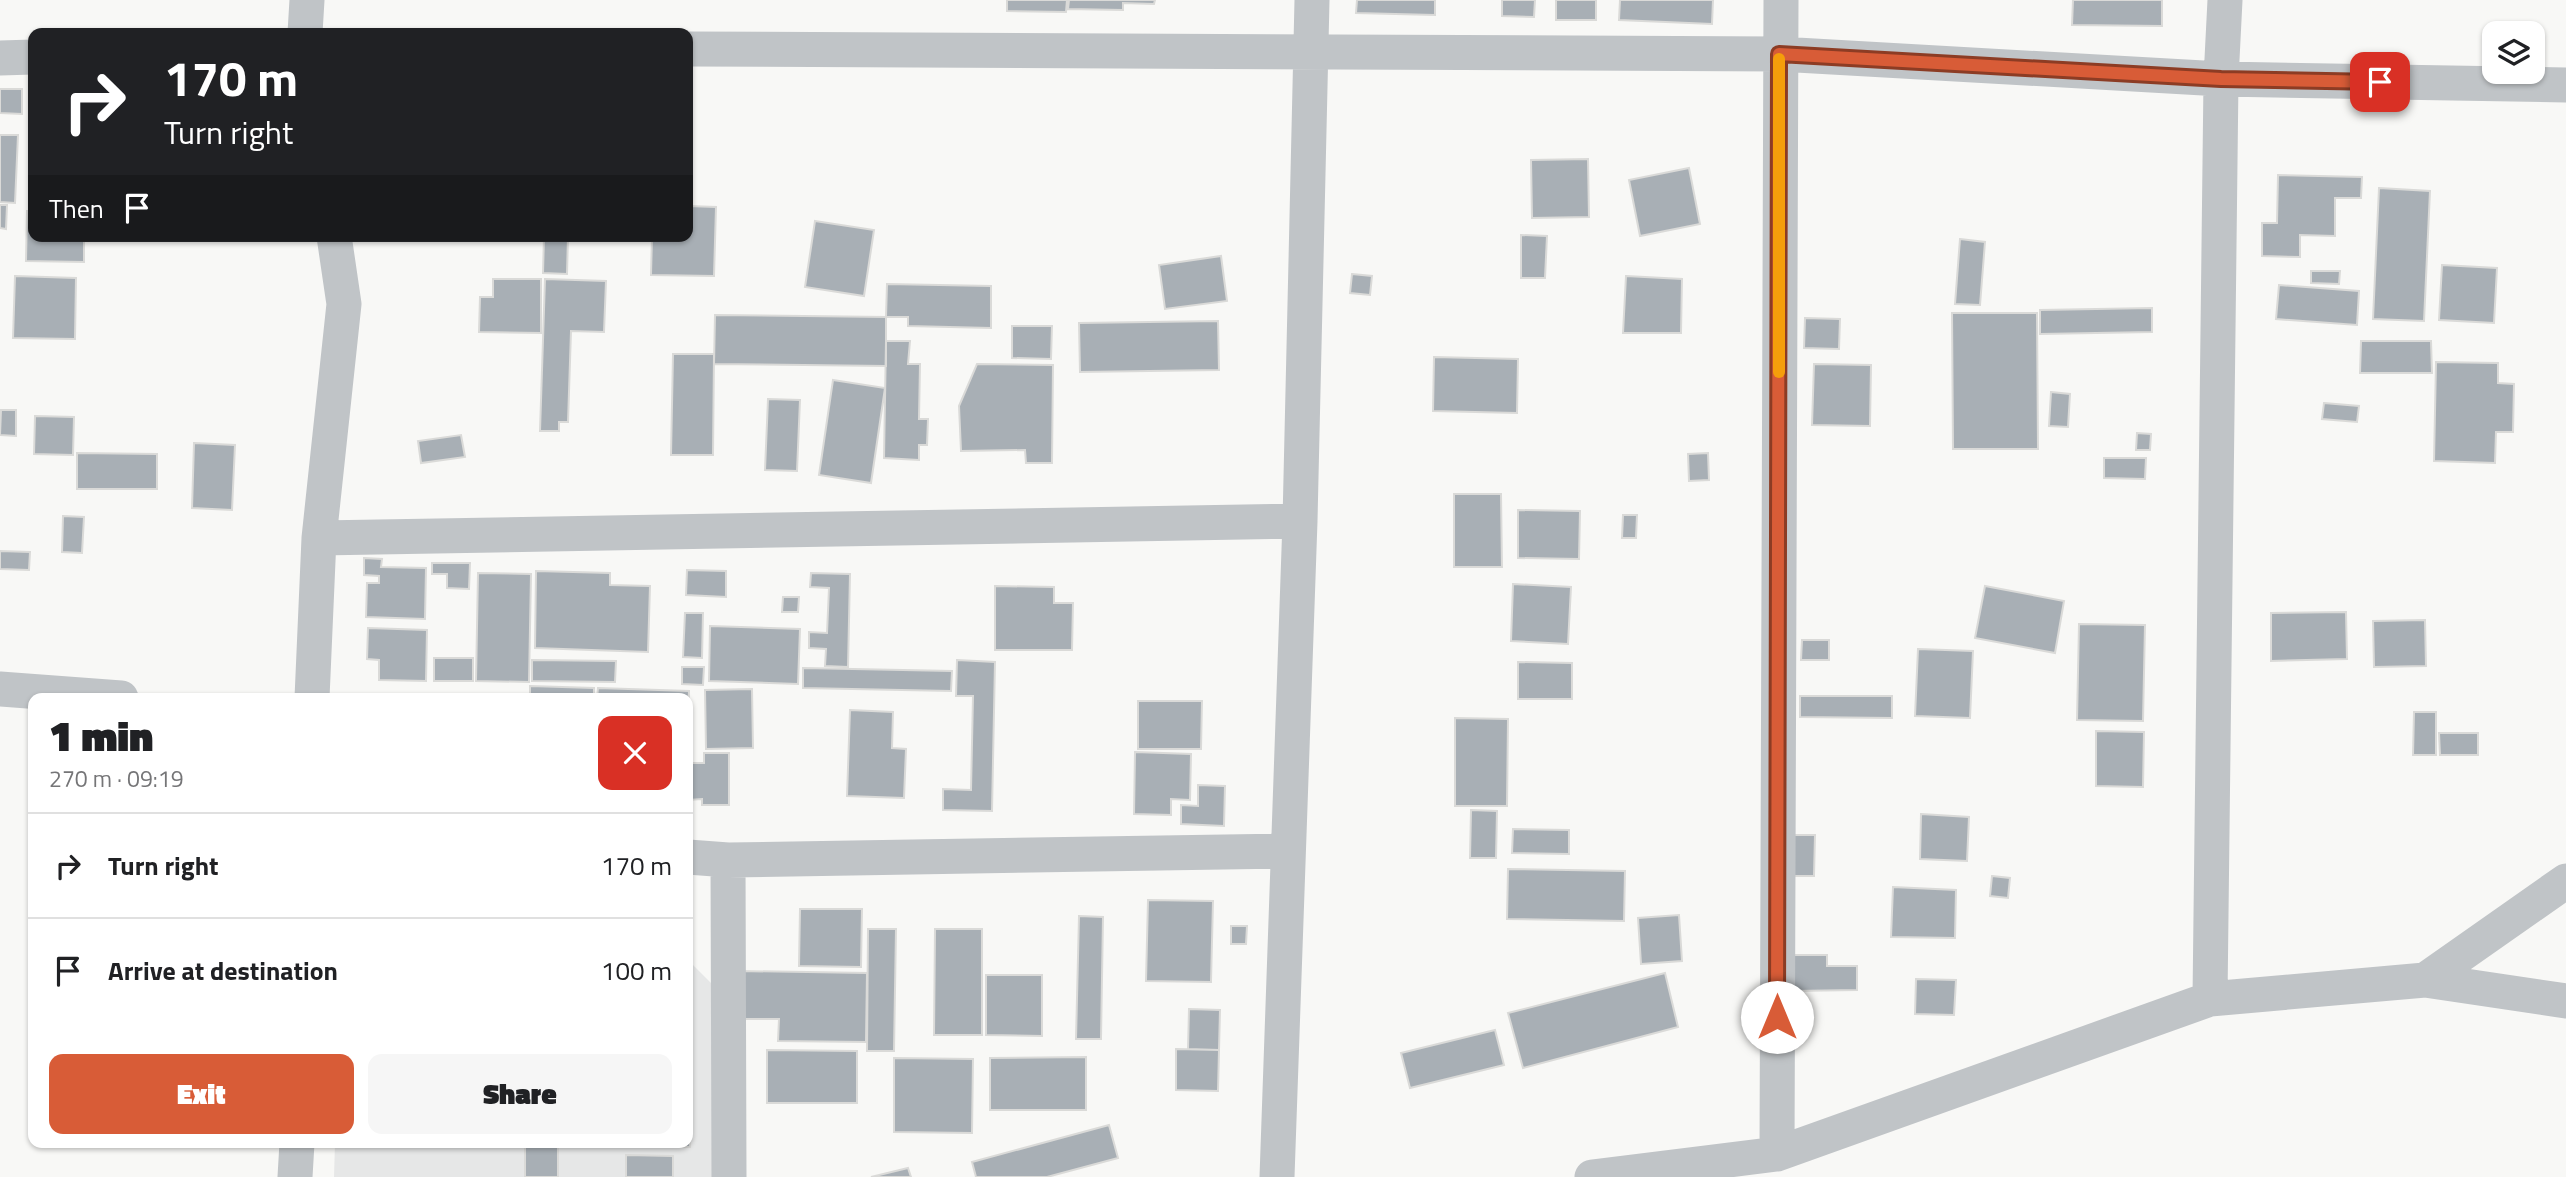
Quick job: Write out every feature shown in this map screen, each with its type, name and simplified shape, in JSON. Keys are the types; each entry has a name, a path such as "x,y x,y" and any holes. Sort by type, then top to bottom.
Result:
{"street":[{"path":"305,28 307,0"},
{"path":"1277,1177 1300,521 1312,0"},
{"path":"1777,1154 1781,0"},
{"path":"2210,999 2221,79 2225,0"},
{"path":"693,49 1779,54 2221,79 2566,85"},
{"path":"0,58 28,57"},
{"path":"312,693 319,538 344,304 335,242"},
{"path":"319,538 1300,521"},
{"path":"0,689 54,693"},
{"path":"693,857 728,860 1287,851"},
{"path":"728,860 729,1177"},
{"path":"2425,980 2566,881"},
{"path":"1592,1177 1777,1154 2210,999 2425,980 2566,1001"},
{"path":"295,1177 297,1148"}],"shaded area":[{"path":"693,965 712,984 718,1177 334,1177 335,1148 693,1148"}],"building":[{"path":"1007,0 1067,0 1066,12 1007,11"},
{"path":"1069,0 1155,0 1154,4 1123,3 1123,10 1068,9"},
{"path":"1357,0 1435,0 1435,15 1356,13"},
{"path":"1502,0 1535,0 1534,17 1502,16"},
{"path":"1556,0 1596,0 1596,20 1556,20"},
{"path":"1620,0 1713,0 1712,24 1619,20"},
{"path":"2073,0 2162,0 2162,26 2072,25"},
{"path":"0,89 22,89 22,114 0,113"},
{"path":"0,135 18,135 15,203 0,202"},
{"path":"1588,159 1589,217 1532,218 1531,160"},
{"path":"1689,168 1700,224 1640,236 1629,180"},
{"path":"2278,175 2362,177 2361,198 2335,198 2335,236 2300,235 2300,257 2262,256 2262,223 2277,223"},
{"path":"2379,188 2430,191 2424,321 2373,319"},
{"path":"0,205 7,205 6,229 0,228"},
{"path":"693,206 716,207 714,276 651,275 652,242 693,242"},
{"path":"27,211 28,242 84,242 84,262 26,261"},
{"path":"815,221 874,230 864,296 805,287"},
{"path":"1521,235 1547,236 1545,278 1521,278"},
{"path":"1960,239 1985,242 1980,305 1955,304"},
{"path":"544,242 568,242 567,274 543,273"},
{"path":"1221,256 1227,301 1165,309 1159,265"},
{"path":"2442,265 2497,268 2494,323 2439,320"},
{"path":"2311,271 2340,271 2339,284 2311,283"},
{"path":"1352,274 1372,276 1370,295 1350,293"},
{"path":"15,276 76,278 75,339 13,338"},
{"path":"1626,276 1682,279 1681,333 1623,333"},
{"path":"493,279 541,279 541,333 479,332 480,297 493,297"},
{"path":"545,279 606,281 604,332 571,331 568,422 559,422 559,431 540,431"},
{"path":"887,284 991,286 991,328 908,326 908,317 886,317"},
{"path":"2279,285 2359,291 2357,325 2276,319"},
{"path":"2152,308 2152,332 2040,334 2040,310"},
{"path":"1952,313 2037,313 2038,449 1953,449"},
{"path":"715,315 886,317 886,366 714,364"},
{"path":"1805,318 1840,319 1839,349 1804,348"},
{"path":"1218,321 1219,370 1080,372 1079,323"},
{"path":"1012,326 1052,326 1051,359 1012,358"},
{"path":"886,341 910,341 908,364 920,364 919,419 928,419 927,445 919,445 919,460 884,458"},
{"path":"2361,341 2431,341 2432,373 2360,373"},
{"path":"673,354 714,354 713,455 671,455"},
{"path":"1434,357 1518,359 1517,413 1433,411"},
{"path":"2436,362 2498,363 2498,383 2514,384 2513,432 2496,432 2495,463 2434,461"},
{"path":"977,364 1053,365 1052,463 1026,463 1025,450 961,451 959,406"},
{"path":"1814,364 1871,365 1870,426 1812,425"},
{"path":"833,380 885,388 871,483 819,475"},
{"path":"2051,392 2070,394 2068,427 2049,426"},
{"path":"768,399 800,400 797,471 765,470"},
{"path":"2324,403 2359,406 2357,422 2322,419"},
{"path":"1,410 16,410 16,436 0,435"},
{"path":"35,416 74,417 73,455 34,454"},
{"path":"2137,433 2151,434 2150,450 2136,450"},
{"path":"461,435 465,457 421,463 418,441"},
{"path":"194,443 235,445 232,510 192,508"},
{"path":"77,453 157,454 157,489 77,489"},
{"path":"1708,453 1709,480 1689,481 1688,454"},
{"path":"2104,458 2146,458 2145,479 2104,478"},
{"path":"1454,494 1501,494 1502,567 1454,567"},
{"path":"1518,510 1580,511 1579,559 1518,558"},
{"path":"1623,515 1637,515 1636,538 1622,538"},
{"path":"63,516 84,517 82,553 62,552"},
{"path":"0,551 30,552 29,570 0,569"},
{"path":"364,558 382,559 381,567 426,568 425,619 366,617 367,583 379,583 379,576 364,575"},
{"path":"432,563 470,563 469,589 447,588 447,574 432,574"},
{"path":"687,570 726,571 726,597 686,595"},
{"path":"536,571 610,573 610,585 650,586 648,652 535,648"},
{"path":"478,573 531,574 529,682 476,681"},
{"path":"811,573 850,574 848,667 825,666 826,649 809,648 809,632 827,633 829,588 810,587"},
{"path":"1513,584 1571,587 1568,644 1511,641"},
{"path":"995,586 1054,587 1054,603 1073,603 1072,650 995,650"},
{"path":"1985,586 2064,601 2055,653 1975,638"},
{"path":"783,597 799,597 798,612 782,612"},
{"path":"2346,612 2347,659 2271,661 2271,613"},
{"path":"685,613 703,613 702,658 683,657"},
{"path":"2425,620 2426,666 2374,667 2373,621"},
{"path":"2079,624 2145,625 2143,721 2077,720"},
{"path":"710,626 800,629 798,684 709,681"},
{"path":"368,628 427,630 426,681 379,680 379,660 367,659"},
{"path":"1802,640 1829,640 1829,660 1801,660"},
{"path":"1918,649 1973,651 1970,718 1915,716"},
{"path":"434,658 473,658 473,681 434,681"},
{"path":"532,660 616,661 615,682 532,681"},
{"path":"957,660 995,662 992,811 943,810 943,789 971,790 973,696 956,696"},
{"path":"1518,662 1572,663 1572,699 1518,699"},
{"path":"682,667 704,667 703,685 682,684"},
{"path":"803,668 952,671 951,691 803,688"},
{"path":"530,686 594,688 594,693 530,693"},
{"path":"598,688 689,691 689,693 598,693"},
{"path":"752,689 753,748 706,749 705,690"},
{"path":"1800,696 1892,696 1892,718 1800,717"},
{"path":"1138,701 1202,701 1201,749 1138,749"},
{"path":"850,710 893,712 892,748 906,749 904,798 847,796"},
{"path":"2414,712 2436,712 2436,755 2413,755"},
{"path":"1455,718 1508,719 1507,806 1455,806"},
{"path":"2096,731 2144,732 2143,787 2096,786"},
{"path":"2439,733 2478,733 2478,755 2440,755"},
{"path":"1135,752 1191,754 1190,800 1171,799 1171,815 1134,814"},
{"path":"704,753 729,753 729,805 702,805 702,799 693,800 693,763 704,763"},
{"path":"1198,785 1225,786 1224,826 1181,824 1181,805 1198,806"},
{"path":"1471,810 1497,811 1496,858 1470,858"},
{"path":"1921,814 1969,817 1967,861 1920,859"},
{"path":"1513,829 1569,830 1569,854 1512,853"},
{"path":"1788,835 1815,835 1814,876 1787,876"},
{"path":"1508,869 1625,871 1624,921 1507,919"},
{"path":"1992,876 2010,878 2008,898 1990,896"},
{"path":"1893,887 1956,890 1955,938 1891,937"},
{"path":"1148,900 1213,901 1211,982 1146,981"},
{"path":"800,909 862,909 861,967 799,966"},
{"path":"1679,915 1682,961 1641,964 1638,918"},
{"path":"1079,916 1103,917 1101,1039 1076,1039"},
{"path":"1231,926 1247,926 1246,944 1231,944"},
{"path":"868,929 896,929 894,1051 867,1051"},
{"path":"935,929 982,929 982,1035 934,1035"},
{"path":"1793,955 1827,955 1827,966 1857,966 1857,990 1793,991"},
{"path":"739,971 867,973 866,1042 778,1041 779,1019 739,1019"},
{"path":"1665,973 1678,1027 1523,1068 1508,1013"},
{"path":"986,975 1042,975 1042,1036 986,1035"},
{"path":"1916,979 1956,980 1954,1015 1915,1014"},
{"path":"1189,1009 1220,1010 1219,1050 1188,1049"},
{"path":"1495,1030 1504,1065 1410,1088 1401,1053"},
{"path":"1176,1049 1219,1050 1218,1091 1176,1090"},
{"path":"767,1050 857,1051 857,1103 767,1103"},
{"path":"1086,1057 1086,1110 990,1110 990,1058"},
{"path":"894,1058 973,1059 972,1133 894,1132"},
{"path":"1109,1125 1118,1158 1047,1177 976,1177 972,1162"},
{"path":"525,1148 558,1148 558,1177 525,1177"},
{"path":"626,1155 673,1156 673,1177 626,1177"},
{"path":"908,1168 911,1177 871,1177"}],"slow traffic":[{"path":"1779,59 1779,372"}],"route":[{"path":"1777,1017 1779,54 2221,79 2380,82"}]}
